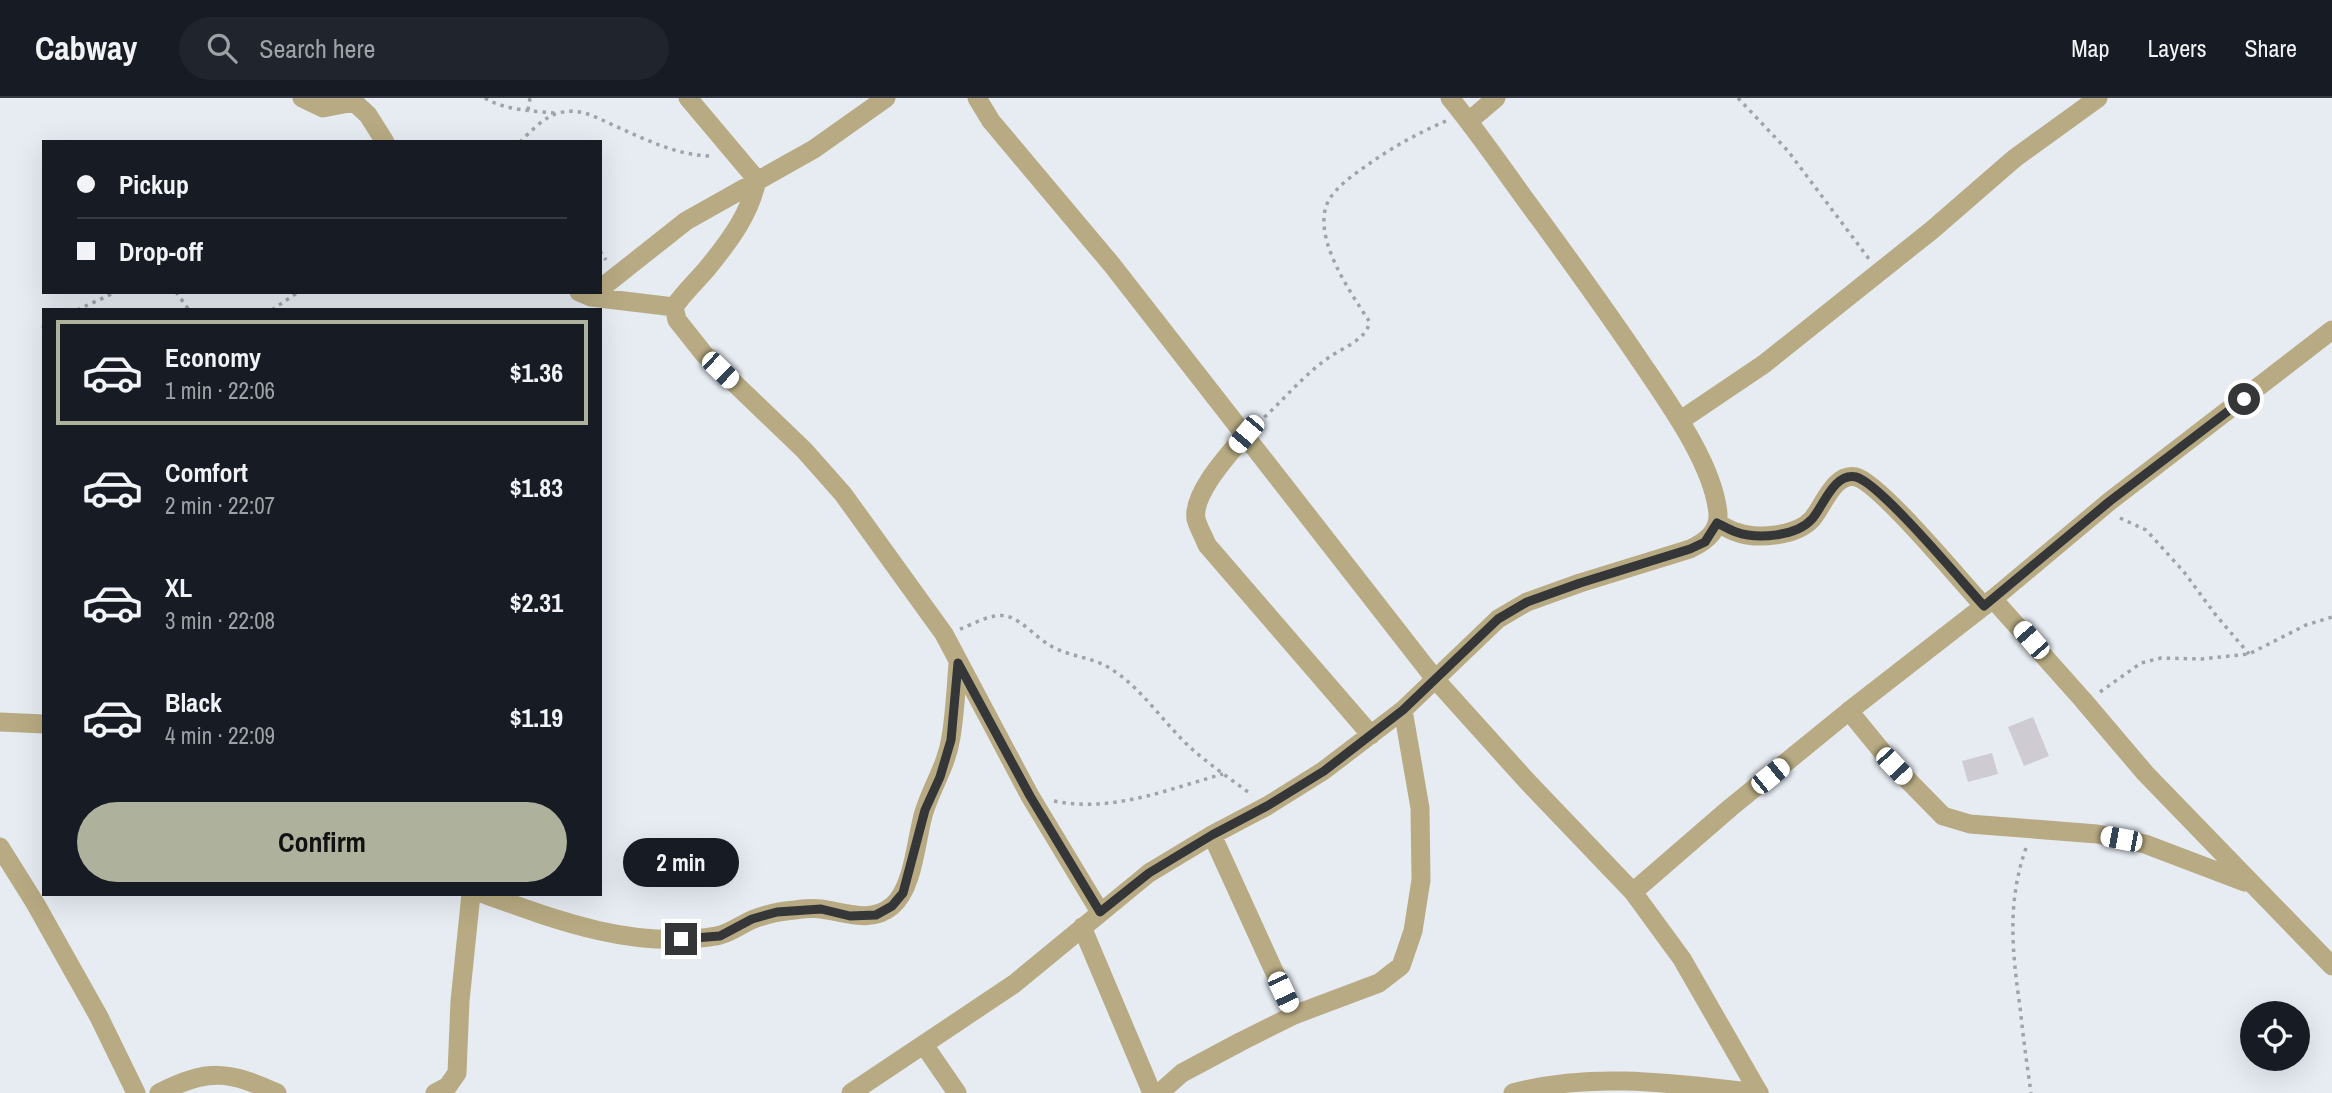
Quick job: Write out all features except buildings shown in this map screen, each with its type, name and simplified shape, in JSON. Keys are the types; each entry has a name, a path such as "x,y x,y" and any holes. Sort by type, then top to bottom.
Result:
{"street":[{"path":"302,98 323,108 354,102 368,115 384,140"},
{"path":"688,98 757,180"},
{"path":"602,286 686,221 814,149 886,98"},
{"path":"977,98 991,121 1112,265 1436,679 1526,780 1633,892 1682,959 1759,1093"},
{"path":"851,1093 1014,984 1149,873 1324,771 1403,710 1498,619 1527,602 1705,542 1717,523 1718,513 1708,476 1681,420 1576,266 1460,111 1496,98"},
{"path":"1681,420 1764,365 2015,158 2098,98"},
{"path":"757,180 753,199 744,218 709,267 684,291 674,307 677,320 704,354 804,450 843,494 944,634 1030,796 1100,912"},
{"path":"602,291 642,303 674,307"},
{"path":"602,291 642,303"},
{"path":"575,308 592,294"},
{"path":"1633,892 1730,808 1988,603 2110,501 2332,330"},
{"path":"1246,434 1216,471 1198,500 1196,519 1207,545 1371,735"},
{"path":"1717,523 1738,533 1755,536 1791,531 1804,526 1812,519 1832,488 1850,477 1856,477 1878,491 2083,700 2145,773 2332,965"},
{"path":"490,896 611,934 664,939 720,936 752,919 777,912 821,909 850,916 876,915 892,906 903,893 925,810 940,777 951,740 958,663"},
{"path":"1162,1093 1181,1073 1294,1014 1379,984 1401,966 1413,931 1421,880 1420,808 1403,710"},
{"path":"1849,711 1894,766 1943,816 1970,824 2097,834 2145,844 2252,885"},
{"path":"1,724 42,724"},
{"path":"1212,835 1294,1014"},
{"path":"0,847 99,1017 136,1093"},
{"path":"435,1093 448,1086 457,1073 460,1001 471,896"},
{"path":"1082,927 1152,1093"},
{"path":"924,1045 957,1093"},
{"path":"159,1093 186,1080 216,1074 247,1079 278,1093"},
{"path":"1513,1093 1591,1080 1664,1083 1759,1093"}],"path":[{"path":"485,98 491,102 528,110 592,114 689,155 736,155"},
{"path":"528,110 530,98"},
{"path":"1738,98 1788,151 1879,272"},
{"path":"1246,434 1314,368 1367,332 1370,326 1343,283 1332,259 1326,238 1325,216 1329,200 1347,180 1373,161 1460,111"},
{"path":"524,140 557,113"},
{"path":"81,308 112,294"},
{"path":"275,308 295,294"},
{"path":"2110,501 2120,519 2146,530 2157,541 2185,572 2215,614 2249,654"},
{"path":"944,634 996,616 1005,616 1015,620 1049,645 1111,669 1192,749 1267,806"},
{"path":"2083,700 2105,689 2141,663 2161,658 2201,659 2249,654 2306,625 2332,617"},
{"path":"1030,796 1067,804 1094,805 1159,793 1223,774"},
{"path":"2031,1093 2012,949 2017,872 2032,829"}],"route":[{"path":"681,939 720,936 752,919 777,912 821,909 850,916 876,915 892,906 903,893 925,810 940,777 951,740 958,663 1030,796 1100,912 1149,873 1324,771 1403,710 1498,619 1527,602 1690,549 1705,542 1717,523 1738,533 1755,536 1791,531 1804,526 1812,519 1832,488 1850,477 1856,477 1878,491 1984,606 2110,501 2244,399"}]}
